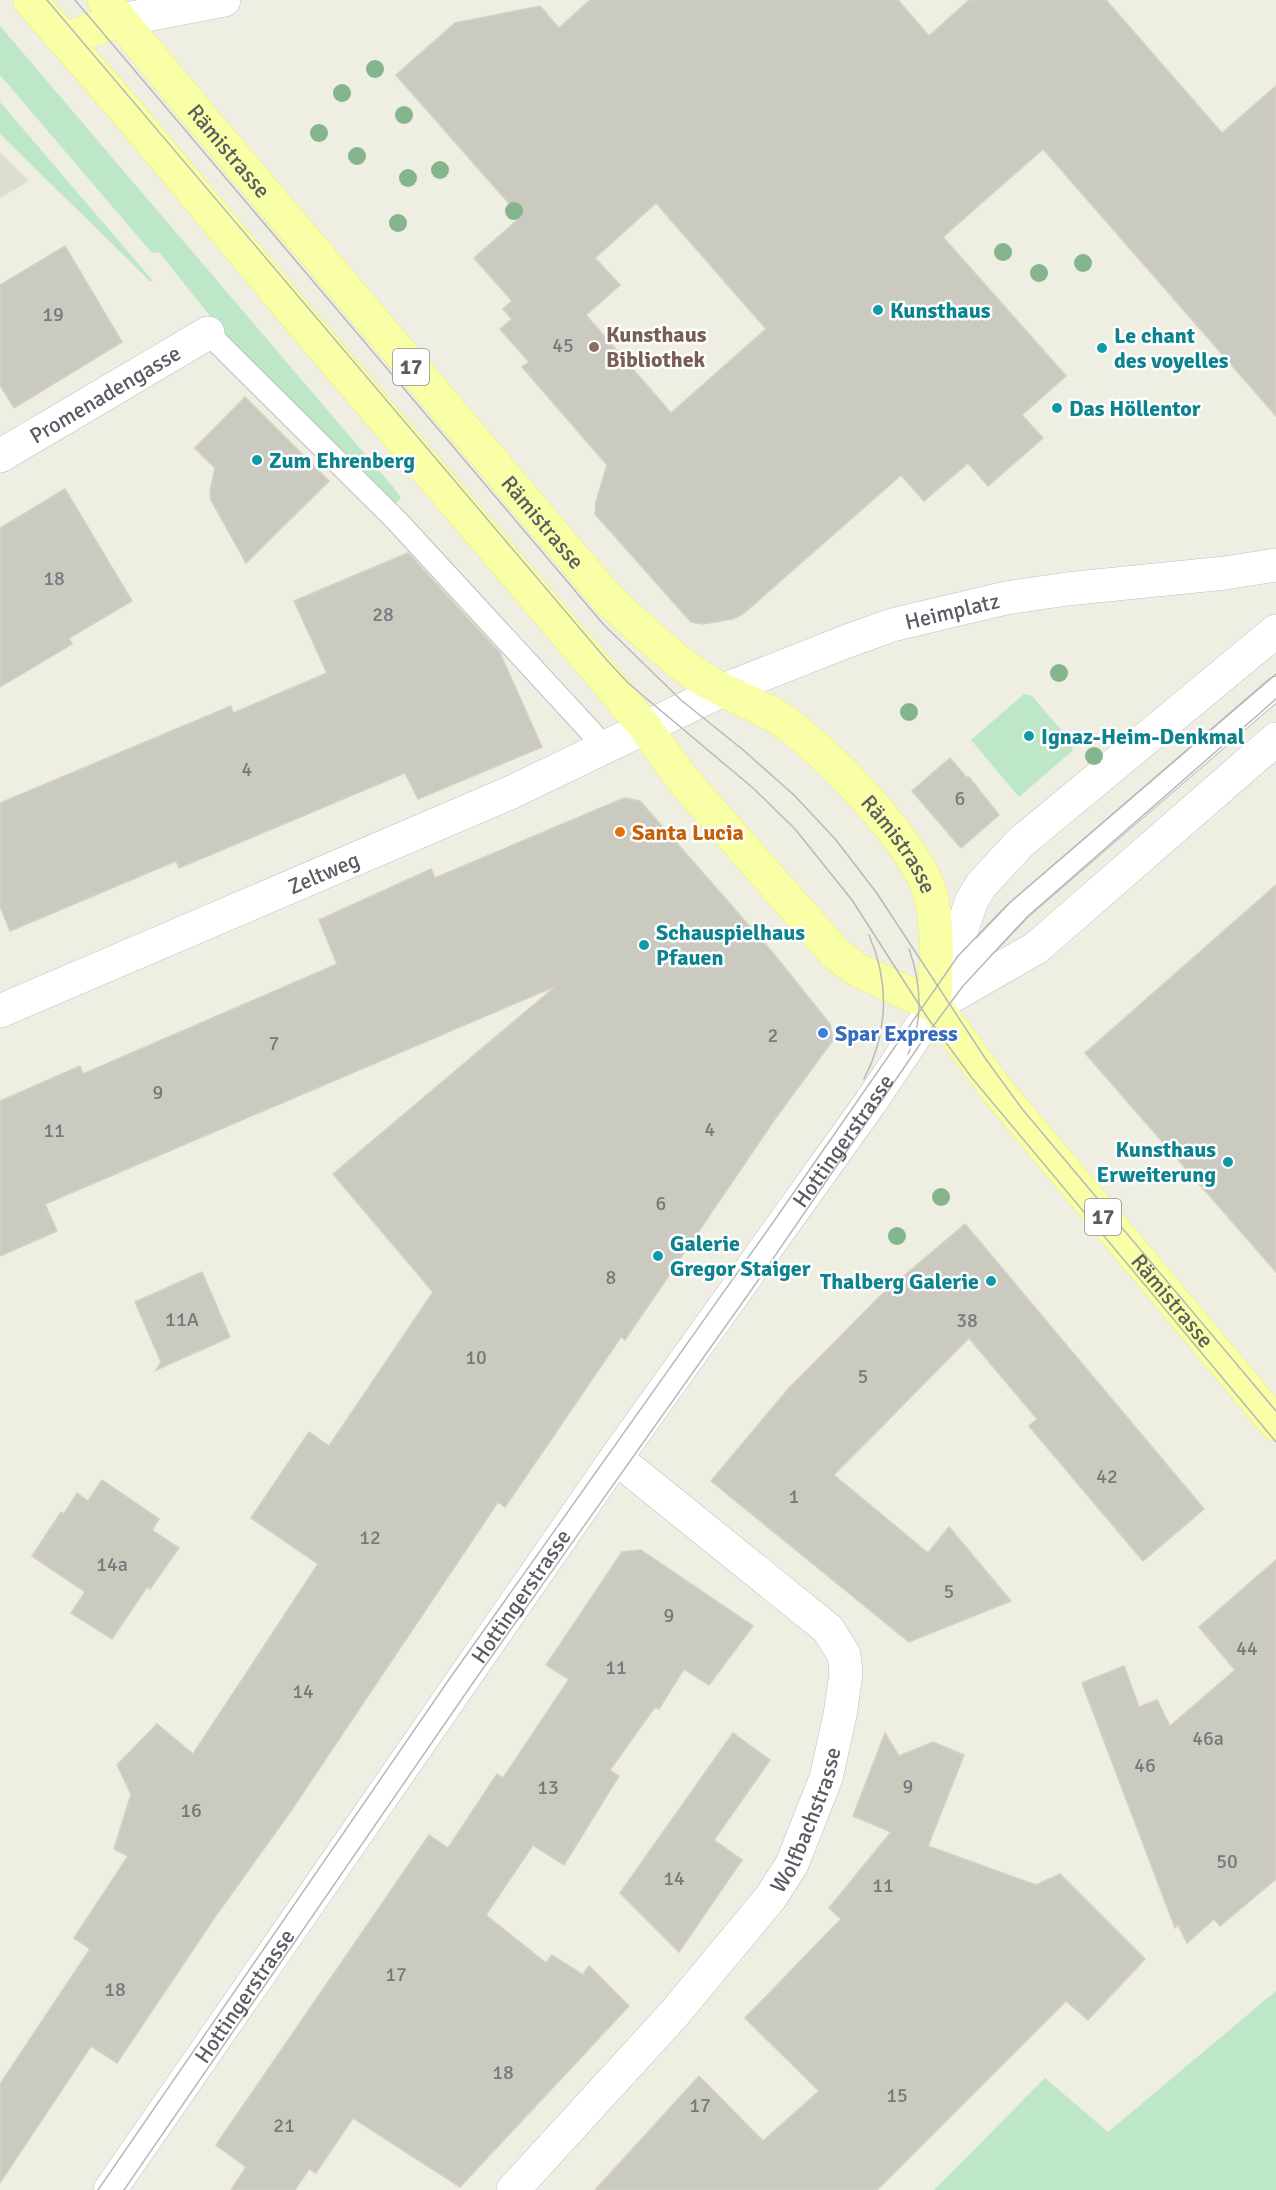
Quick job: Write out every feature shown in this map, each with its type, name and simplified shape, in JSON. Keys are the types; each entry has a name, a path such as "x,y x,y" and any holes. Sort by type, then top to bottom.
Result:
{"main road":[{"name":"Rämistrasse","path":"30,0 644,726 683,780 836,954 858,970 935,1006 997,1090 1276,1424"},
{"name":"Rämistrasse","path":"113,10 214,133 609,600 664,650 696,674 723,690 762,708 788,725 827,760 880,814 914,861 929,891 936,919 935,1006"},
{"path":"65,39 113,10"}],"street":[{"path":"113,10 224,0"},
{"name":"Promenadengasse","path":"0,456 208,333"},
{"name":"Heimplatz","path":"644,726 723,690 892,626 1006,598 1276,565"},
{"path":"935,1006 972,900 990,874 1022,842 1276,631"},
{"name":"Zeltweg","path":"0,1011 512,792 644,726"},
{"path":"935,1006 1036,948 1276,739"},
{"name":"Hottingerstrasse","path":"110,2190 616,1458 870,1103 935,1006"},
{"name":"Wolfbachstrasse","path":"513,2190 674,2014 771,1897 792,1864 826,1778 840,1715 846,1673 844,1656 828,1629 616,1458"}],"lane":[{"path":"208,333 397,521 605,747"},
{"path":"935,1006 975,957 1021,908 1276,688"}],"shaded area":[{"path":"0,152 29,181 0,198"}],"green space":[{"path":"0,26 393,487 401,498 395,504 218,326 159,252 152,253 0,75"},
{"path":"0,102 153,281 150,281 0,134"},
{"path":"1024,694 1032,696 1073,744 1072,751 1019,797 971,740"},
{"path":"1276,1991 1276,2190 934,2190 1045,2078 1108,2132"}],"building":[{"name":"Kunsthaus","path":"590,0 898,0 929,36 969,0 1106,0 1222,133 1276,86 1276,416 1043,149 943,237 1066,376 1022,415 1043,438 988,486 968,463 924,501 901,475 743,614 733,619 703,624 691,622 595,514 596,502 607,465 522,367 529,362 500,329 512,319 503,309 512,301 474,258 521,217 396,75 455,23 540,6 559,28","holes":["656,203 766,329 671,413 586,315 620,285 595,258"]},
{"path":"65,246 122,342 14,408 0,385 0,285"},
{"name":"Zum Ehrenberg","path":"245,397 329,481 246,563 211,500 210,491 215,468 195,448"},
{"path":"65,489 132,601 69,638 72,644 0,687 0,528"},
{"path":"408,553 500,653 542,747 418,799 405,773 179,868 176,861 10,931 0,906 0,803 231,706 233,713 327,673 294,601"},
{"path":"950,758 966,777 969,777 999,815 961,848 912,791"},
{"path":"624,798 640,801 773,953 830,1024 833,1040 775,1119 625,1340 621,1337 505,1507 498,1502 293,1808 215,1917 117,2063 91,2046 0,2183 0,2084 90,1949 74,1938 128,1856 114,1849 131,1794 117,1765 157,1724 193,1754 318,1564 251,1518 309,1432 329,1446 433,1292 333,1174 556,986 45,1204 57,1231 0,1256 0,1101 80,1066 83,1074 337,964 319,920 431,869 435,878"},
{"name":"Kunsthaus Erweiterung","path":"1276,885 1276,1272 1085,1053"},
{"path":"965,1224 1204,1509 1143,1561 1029,1426 1037,1419 969,1338 834,1475 928,1553 949,1527 1011,1601 909,1642 711,1481 789,1388 879,1297"},
{"path":"202,1272 230,1337 156,1370 161,1362 135,1302"},
{"path":"102,1480 159,1519 152,1530 179,1548 150,1589 147,1587 112,1639 71,1613 85,1592 32,1556 61,1512 64,1514 77,1493 88,1501"},
{"path":"641,1550 753,1626 709,1685 684,1669 659,1709 655,1707 610,1770 619,1776 564,1865 533,1845 486,1915 546,1963 552,1955 583,1975 589,1966 629,2006 460,2187 353,2118 316,2173 309,2169 295,2190 231,2190 246,2167 216,2145 429,1835 448,1848 497,1774 503,1778 569,1679 546,1665 622,1552"},
{"path":"1276,1560 1276,1879 1220,1926 1214,1919 1187,1943 1178,1925 1175,1928 1082,1683 1124,1666 1139,1707 1157,1700 1170,1726 1235,1670 1199,1627"},
{"path":"733,1733 770,1760 714,1840 742,1860 679,1952 620,1893"},
{"path":"885,1733 899,1756 933,1742 964,1755 928,1846 1036,1885 1060,1874 1145,1959 1088,2020 1066,2001 877,2190 595,2190 699,2076 763,2141 819,2091 745,2018 841,1919 829,1908 891,1832 853,1816"}],"tram line":[{"path":"47,0 605,658 628,683 753,788 795,829 852,900 927,1017 972,1078 1276,1442"},
{"path":"75,0 604,625 681,700 794,795 836,840 876,892 985,1058 1023,1110 1276,1411"},
{"path":"98,2190 450,1678 774,1221 958,956 1007,905 1276,674"},
{"path":"124,2190 477,1677 963,986 1027,917 1276,699"},
{"path":"864,1079 878,1044 883,1008 880,971 869,935"},
{"path":"908,1054 919,1015 918,988 909,949"}],"place":[{"name":"Kunsthaus","path":"878,310"},
{"name":"Kunsthaus Bibliothek","path":"594,347"},
{"name":"Le chant des voyelles","path":"1102,348"},
{"name":"Das Höllentor","path":"1057,408"},
{"name":"Zum Ehrenberg","path":"257,460"},
{"name":"Ignaz-Heim-Denkmal","path":"1029,736"},
{"name":"Santa Lucia","path":"620,832"},
{"name":"Schauspielhaus Pfauen","path":"644,945"},
{"name":"Spar Express","path":"823,1033"},
{"name":"Kunsthaus Erweiterung","path":"1228,1162"},
{"name":"Galerie Gregor Staiger","path":"658,1256"},
{"name":"Thalberg Galerie","path":"991,1281"}]}
